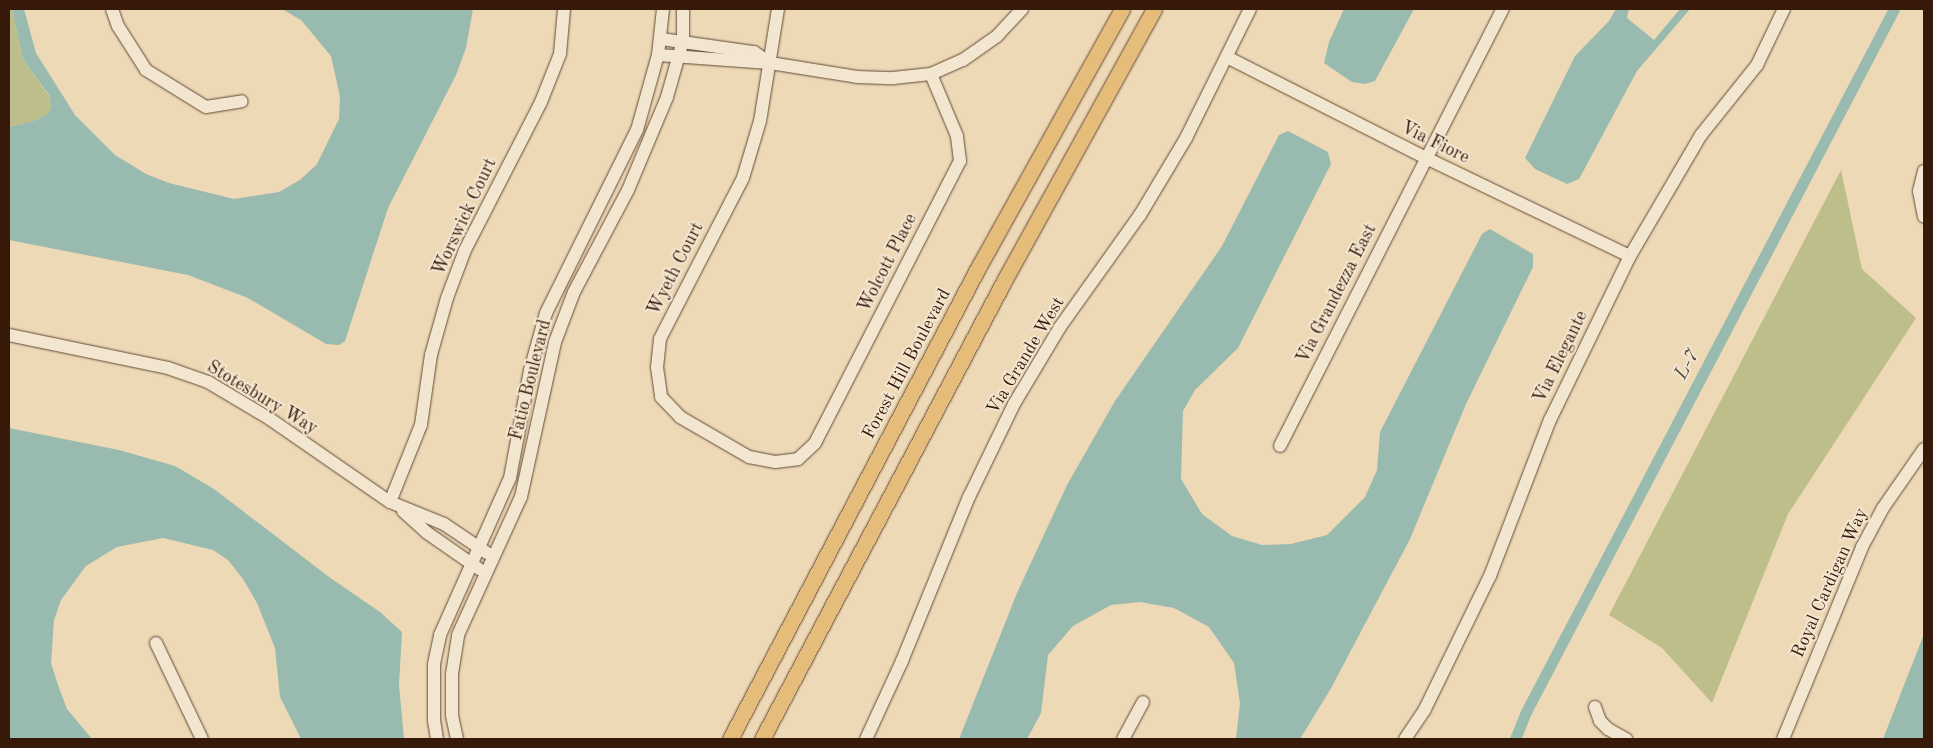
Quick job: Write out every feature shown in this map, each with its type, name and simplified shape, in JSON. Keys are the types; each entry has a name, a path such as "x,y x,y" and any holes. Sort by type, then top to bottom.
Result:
{"main road":[{"name":"Forest Hill Boulevard","path":"730,739 979,266 1122,9"},
{"path":"762,739 1005,279 1154,9"}],"street":[{"path":"112,9 118,26 146,70 206,107 242,102"},
{"name":"Worswick Court","path":"393,503 421,425 431,355 447,298 464,250 541,102 560,54 564,9"},
{"name":"Fatio Boulevard","path":"438,739 434,721 434,664 440,635 510,478 530,370 546,313 637,130 658,55 663,9"},
{"name":"Fatio Boulevard","path":"457,739 452,714 452,674 458,635 521,497 555,342 574,292 628,190 667,97 683,41 683,9"},
{"name":"Wyeth Court","path":"778,9 760,120 743,178 660,339 657,367 661,396 680,417 749,457 775,462 798,459"},
{"path":"658,55 770,63 857,77 893,78 931,74 964,60 997,36 1022,9"},
{"name":"Via Grande West","path":"866,739 902,661 969,497 1014,404 1060,327 1140,215 1186,138 1250,9"},
{"name":"Via Grandezza East","path":"1280,446 1503,9"},
{"name":"Via Elegante","path":"1405,739 1424,709 1490,576 1550,420 1630,256 1701,134 1757,65 1784,9"},
{"path":"661,39 754,52 770,63"},
{"name":"Via Fiore","path":"1227,57 1426,158 1630,256"},
{"name":"Wolcott Place","path":"798,459 815,443 960,160 957,136 931,74"},
{"path":"1924,171 1919,191 1924,217"},
{"name":"Stotesbury Way","path":"9,335 168,368 208,382 270,419 393,503 426,532 486,573"},
{"name":"Royal Cardigan Way","path":"1783,739 1862,547 1883,508 1924,449"},
{"name":"Stotesbury Way","path":"393,503 444,524 494,557"},
{"path":"156,643 202,739"},
{"path":"1123,739 1143,702"},
{"path":"1595,707 1600,721 1608,729 1626,739"}],"green space":[{"path":"9,9 12,9 23,60 49,96 51,108 46,115 33,121 9,127"},
{"path":"1841,170 1862,269 1916,318 1788,514 1712,703 1662,648 1609,615"}],"water":[{"path":"12,9 24,9 36,53 75,115 115,155 146,174 169,183 234,199 279,192 300,180 317,164 339,119 340,97 331,56 301,20 282,9 473,9 466,48 456,75 388,208 345,341 339,345 326,344 248,298 188,275 9,240 9,127 33,121 46,115 51,108 49,95 23,60"},
{"path":"1344,9 1414,9 1375,81 1365,84 1352,82 1324,63 1329,42"},
{"path":"1616,9 1629,9 1627,18 1654,40 1680,9 1690,9 1637,71 1579,179 1567,184 1535,169 1525,158 1575,56 1609,21"},
{"path":"1288,131 1328,152 1331,164 1238,348 1195,390 1183,411 1181,479 1202,514 1232,536 1262,545 1291,544 1327,535 1365,497 1377,470 1380,432 1482,234 1490,229 1533,254 1533,267 1466,404 1410,539 1330,690 1300,739 1236,739 1240,703 1234,663 1209,627 1174,608 1140,602 1111,605 1073,626 1048,655 1041,713 1027,739 959,739 1017,593 1067,485 1115,401 1222,246 1279,135"},
{"path":"9,428 119,450 175,466 214,489 329,577 380,612 402,632 399,685 404,739 301,739 280,697 275,648 257,603 243,579 228,560 213,550 163,538 117,547 86,566 61,600 54,620 51,663 67,709 92,739 9,739"},
{"path":"1924,634 1924,739 1883,739"}],"waterway":[{"name":"L-7","path":"1515,739 1527,710 1894,9"}]}
